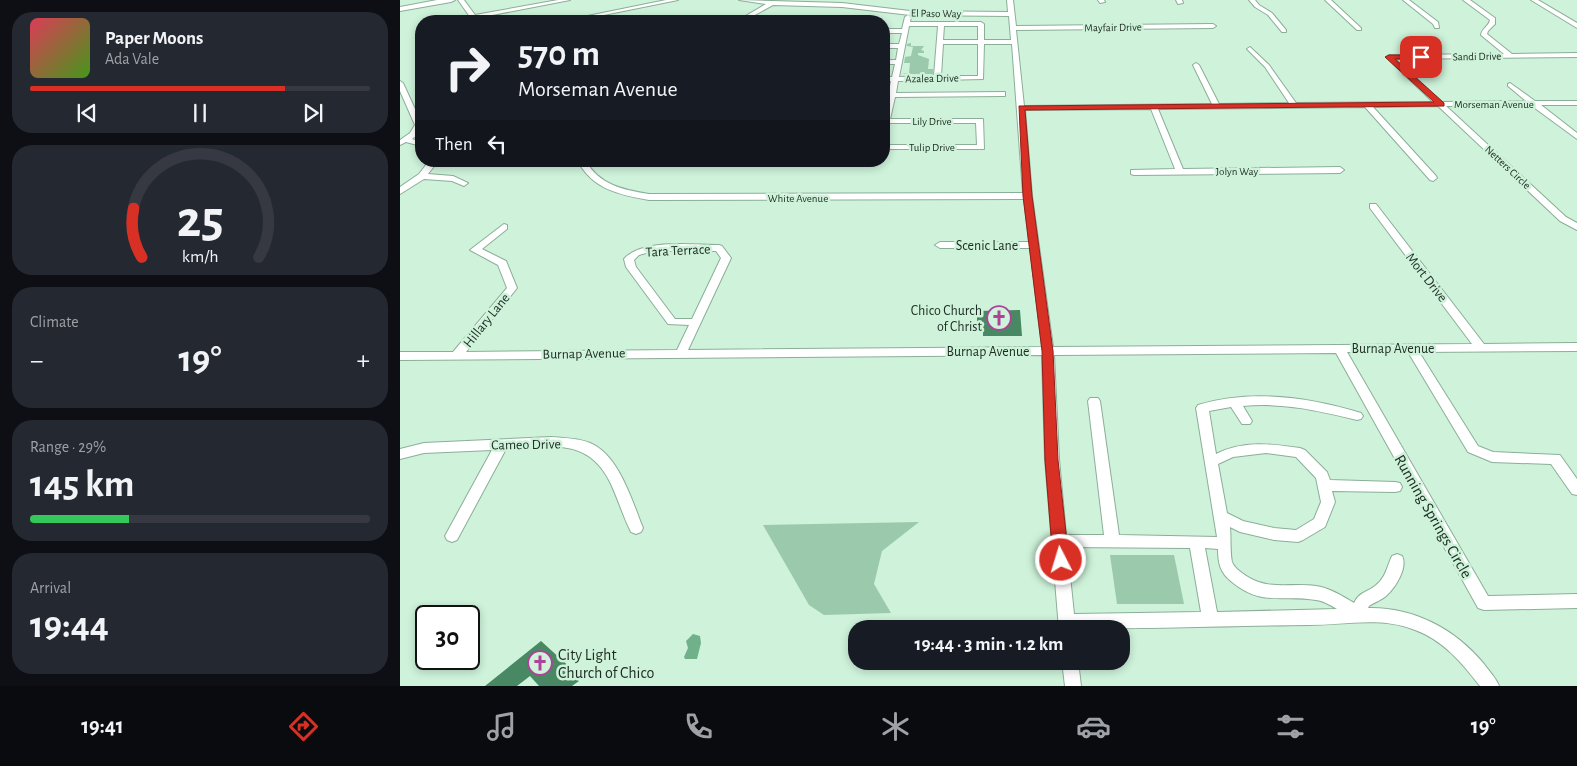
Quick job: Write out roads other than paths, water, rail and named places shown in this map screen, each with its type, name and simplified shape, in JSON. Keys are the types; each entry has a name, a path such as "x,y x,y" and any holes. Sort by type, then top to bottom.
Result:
{"main road":[{"path":"400,8 452,0"}],"street":[{"path":"461,0 471,15"},
{"path":"494,15 567,0"},
{"path":"597,15 675,0"},
{"name":"El Paso Way","path":"742,0 842,5 910,13 1010,14"},
{"path":"1010,0 1028,196 1048,351 1052,460 1067,620"},
{"path":"1252,0 1257,6 1270,14 1284,31"},
{"path":"1328,0 1359,29"},
{"path":"1406,0 1436,23 1436,27"},
{"path":"1466,0 1493,19 1492,24 1484,30 1484,35 1510,55"},
{"path":"1534,0 1577,26"},
{"path":"751,15 774,2"},
{"path":"890,105 901,46 910,13"},
{"path":"937,78 941,24"},
{"path":"890,31 941,24 981,24 981,40"},
{"name":"Mayfair Drive","path":"1012,28 1213,26"},
{"path":"940,40 1014,40"},
{"name":"Azalea Drive","path":"890,79 981,78 981,40"},
{"path":"890,46 901,46"},
{"path":"1250,49 1267,66 1294,105"},
{"name":"Sandi Drive","path":"1441,104 1389,57 1577,55"},
{"path":"890,62 899,62"},
{"path":"1196,65 1216,106"},
{"path":"400,83 403,95 415,118"},
{"path":"1510,85 1532,104 1577,137"},
{"path":"890,96 1002,94"},
{"name":"Morseman Avenue","path":"1021,108 1577,103"},
{"name":"Netters Circle","path":"1441,104 1564,219 1577,227"},
{"path":"1367,105 1433,178"},
{"path":"1153,106 1180,171"},
{"name":"Lily Drive","path":"890,121 980,121 981,147"},
{"path":"403,141 415,132"},
{"name":"Tulip Drive","path":"890,147 981,147"},
{"path":"400,191 422,176 429,167"},
{"name":"White Avenue","path":"585,167 588,173 606,186 630,194 649,197 1028,196"},
{"name":"Jolyn Way","path":"1134,172 1340,170"},
{"path":"422,176 453,179 464,183"},
{"name":"Mort Drive","path":"1373,206 1481,348"},
{"name":"Hillary Lane","path":"457,354 512,288 502,263 475,250 504,227"},
{"name":"Scenic Lane","path":"940,245 1034,245"},
{"name":"Tara Terrace","path":"681,353 696,322 726,258 719,248 652,248 636,252 629,259 631,267 672,322 696,322"},
{"name":"Burnap Avenue","path":"400,356 457,354 1577,347"},
{"name":"Running Springs Circle","path":"1338,348 1484,603 1577,601"},
{"path":"1412,348 1473,449 1492,457 1555,459 1577,490"},
{"path":"1357,416 1288,402 1257,399 1202,408 1225,543 1225,563 1230,572 1249,587 1263,591 1316,593 1330,598 1359,614"},
{"path":"1094,401 1112,541"},
{"path":"1234,402 1246,421"},
{"name":"Cameo Drive","path":"400,454 424,448 551,442 572,443 587,447 600,456 610,470 636,528"},
{"path":"452,536 502,444"},
{"path":"1211,462 1231,452 1266,448 1300,453 1322,476 1328,502 1320,523 1298,536 1274,534 1240,526 1220,516"},
{"path":"1325,485 1395,487"},
{"path":"1059,541 1225,543"},
{"path":"1196,542 1210,619"},
{"path":"1359,614 1364,601 1381,591 1386,585 1396,569 1397,560"},
{"path":"1130,622 1210,619 1320,618 1359,614 1406,619 1437,631 1475,666 1490,686"},
{"path":"1071,670 1072,686"}],"place":[{"name":"Chico Church of Christ","path":"999,318"},
{"name":"City Light Church of Chico","path":"540,663"}]}
